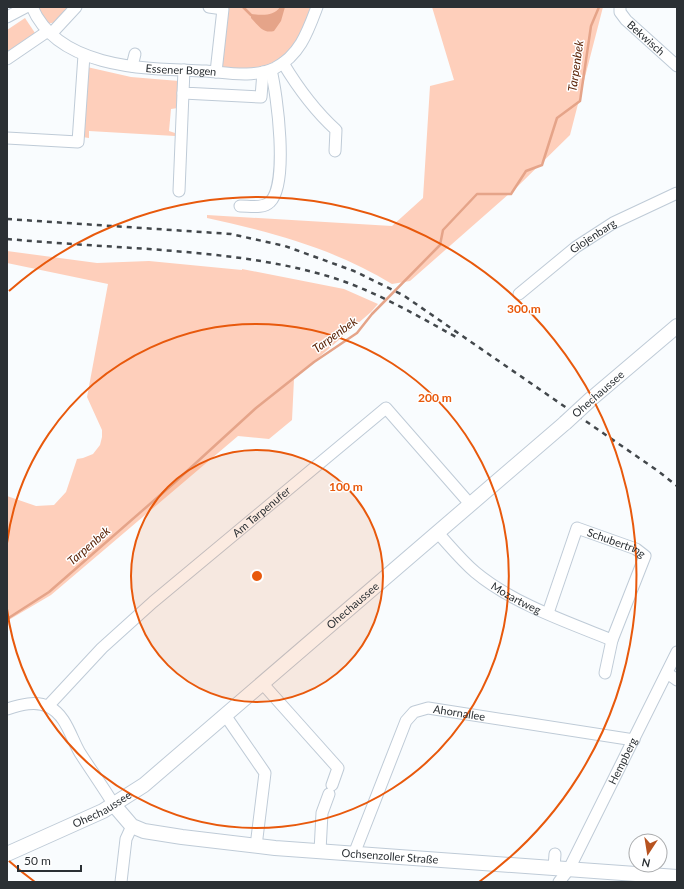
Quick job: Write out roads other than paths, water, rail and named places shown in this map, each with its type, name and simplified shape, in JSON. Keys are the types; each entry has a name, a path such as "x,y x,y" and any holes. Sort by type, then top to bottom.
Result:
{"main road":[{"name":"Ohechaussee","path":"7,854 63,830 114,805 144,784 566,423 591,399 677,326"},
{"path":"114,805 132,826"},
{"name":"Ochsenzoller Straße","path":"132,826 144,831 174,836 256,846 354,854 555,861 569,869 677,877"}],"street":[{"path":"7,12 22,7"},
{"path":"7,17 26,7"},
{"name":"Essener Bogen","path":"32,7 37,18 50,33 67,46 84,55 132,66 172,64 184,70 246,74 267,71 283,63 295,52 303,41 317,7"},
{"path":"7,59 50,33 76,7"},
{"path":"209,7 223,9 216,72"},
{"name":"Bekwisch","path":"620,7 620,12 626,20 677,66"},
{"path":"132,66 135,54"},
{"path":"7,138 78,142 84,55"},
{"path":"283,63 299,89 318,114 336,130 335,151"},
{"path":"179,191 184,70"},
{"path":"183,93 261,97 267,71"},
{"path":"240,206 265,205 273,198 278,187 280,144 279,109 267,71"},
{"name":"Glojenbarg","path":"519,294 576,246 614,223 677,193"},
{"name":"Am Tarpenufer","path":"48,706 102,648 147,607 386,408 470,504"},
{"name":"Schubertring","path":"548,613 577,528 636,549 645,556 612,640 605,673"},
{"name":"Mozartweg","path":"437,532 474,572 489,583 548,613 612,640"},
{"name":"Hempberg","path":"559,882 569,869 677,652"},
{"path":"667,673 677,680"},
{"path":"262,683 338,768 322,813 320,851"},
{"path":"7,709 28,704 48,706 61,717 80,752 114,805"},
{"name":"Ahornallee","path":"354,854 406,721 414,712 428,708 634,740"},
{"path":"225,715 265,773 256,846"},
{"path":"121,882 126,839 132,826"}],"waterway":[{"path":"243,7 251,15"},
{"name":"Tarpenbek","path":"7,619 49,592 174,483 256,408 314,362 357,333 372,314 440,245 443,230 477,194 511,194 526,171 542,165 557,118 580,101 591,26 599,7"}],"railway":[{"path":"7,219 231,234 285,246 354,271 403,295 658,471 677,486"},
{"path":"7,239 196,253 242,258 288,266 334,278 366,290 396,304 456,337"}]}
